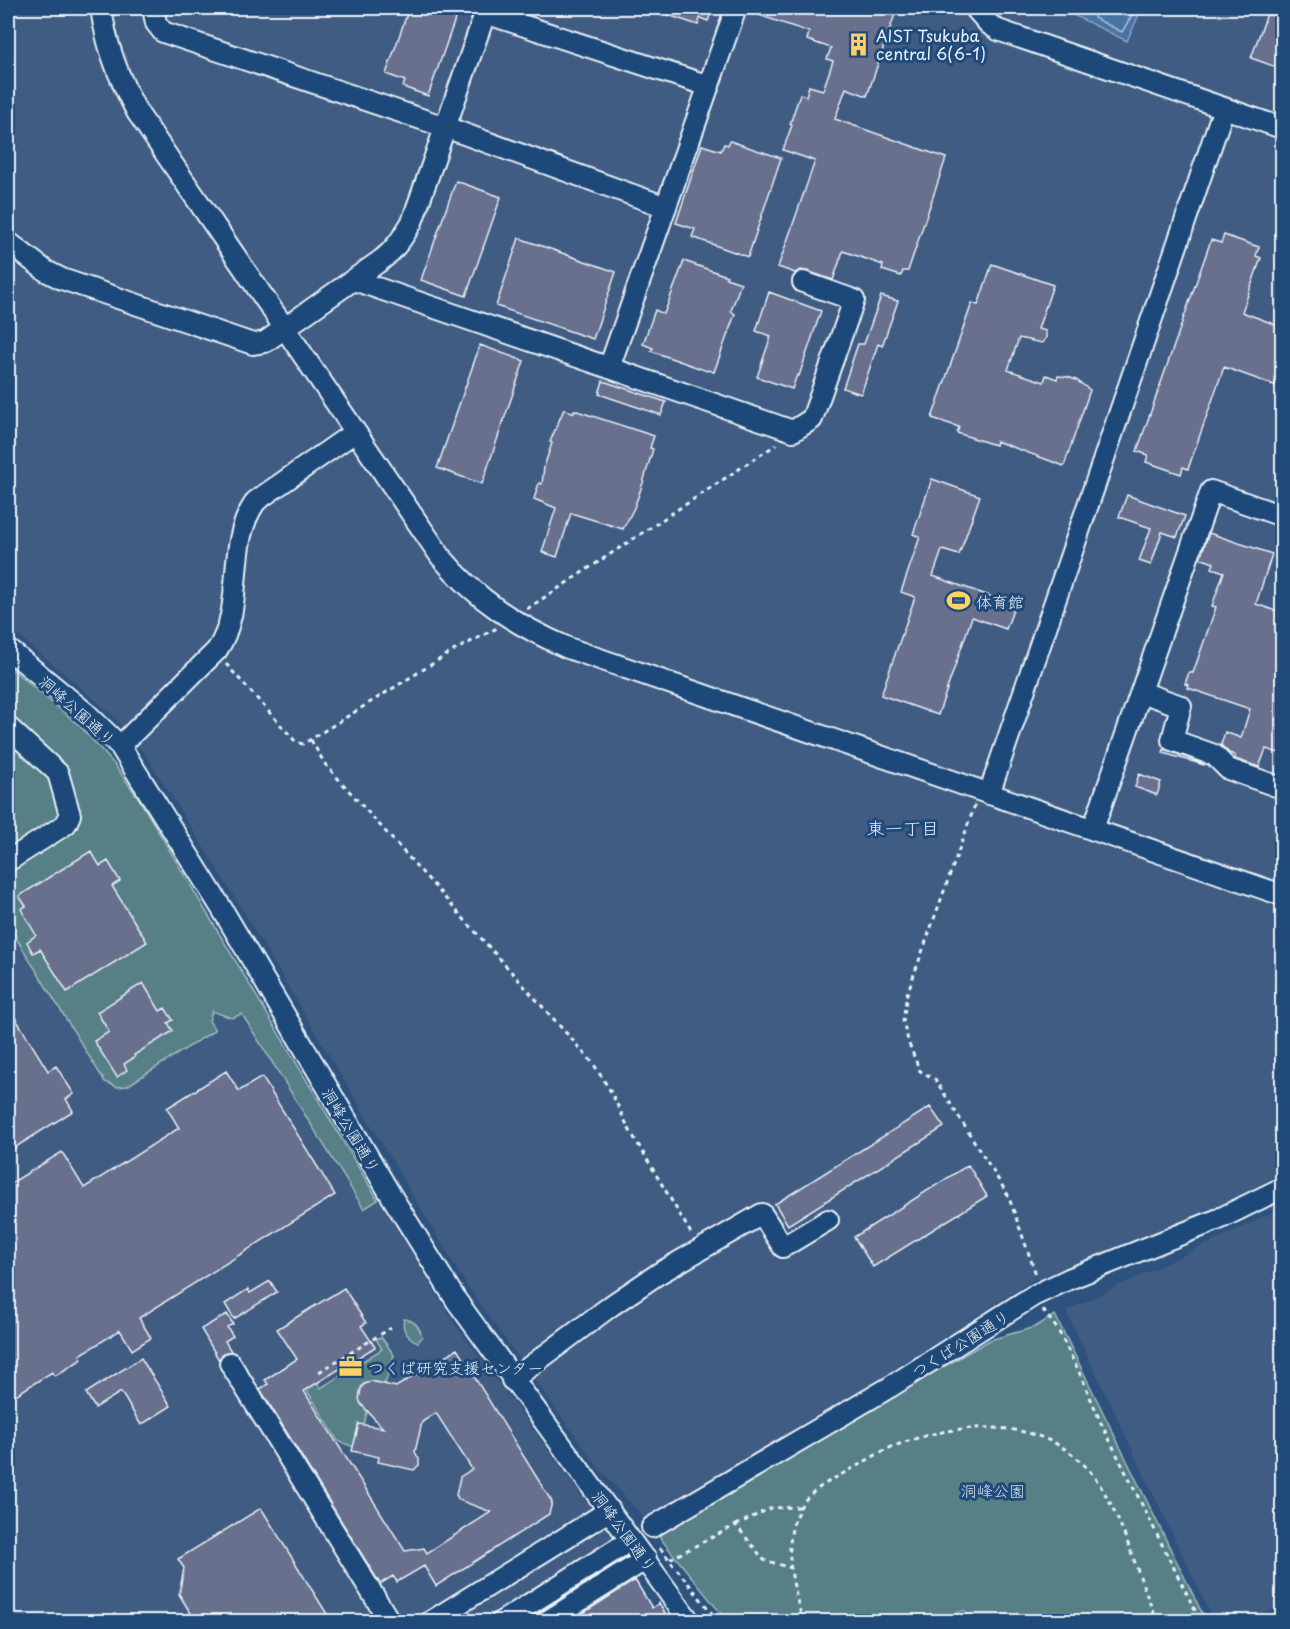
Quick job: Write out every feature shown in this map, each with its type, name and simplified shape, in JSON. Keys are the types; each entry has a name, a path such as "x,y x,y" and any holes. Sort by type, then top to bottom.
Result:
{"street":[{"path":"101,8 106,38 114,64 124,90 137,112 427,536 457,576 495,609 525,628 568,648 1282,895"},
{"path":"153,8 156,23 163,32 445,127 666,207"},
{"path":"975,8 989,24 998,30 1282,128"},
{"path":"8,242 46,271 62,279 252,344 265,342 392,252 407,231 486,10 709,86"},
{"path":"609,368 735,11"},
{"path":"984,793 1224,108"},
{"path":"354,280 792,431 812,419 854,300 803,282"},
{"path":"120,746 217,650 225,639 230,624 240,534 256,501 355,432"},
{"path":"1093,829 1211,491 1282,516"},
{"name":"洞峰公園通り","path":"8,649 86,712 120,746 222,909 444,1281 512,1380 610,1510 652,1543 690,1622"},
{"path":"1140,692 1181,706 1172,740 1214,755 1228,769 1281,784"},
{"path":"8,727 58,773 70,815 66,824 8,861"},
{"name":"つくば公園通り","path":"546,1622 652,1543 890,1387 1038,1294 1069,1279 1219,1219 1282,1188"},
{"path":"512,1380 612,1305 658,1274 762,1214 783,1247 828,1220"},
{"path":"230,1363 390,1622"},
{"path":"430,1622 610,1510"},
{"path":"501,1622 620,1547"}],"path":[{"path":"523,612 781,441"},
{"path":"225,663 296,742 303,744 453,651 500,626"},
{"path":"311,740 325,764 593,1063 611,1092 628,1129 700,1250"},
{"path":"984,793 907,994 903,1020 909,1044 921,1071 935,1079 1008,1196 1038,1294 1082,1378 1106,1433 1201,1622"},
{"path":"319,1372 391,1328"},
{"path":"803,1622 793,1587 789,1548 792,1527 810,1494 887,1449 919,1438 980,1428 1007,1429 1034,1434 1078,1459 1111,1505 1158,1622"},
{"path":"670,1560 771,1508 801,1507"},
{"path":"736,1525 764,1560 791,1568"},
{"path":"652,1543 670,1560 719,1622"}],"shaded area":[{"path":"8,8 1282,8 1282,1171 1245,1195 1044,1282 1036,1278 887,1374 796,1428 798,1432 648,1522 598,1467 469,1289 237,901 147,757 112,714 8,627"},
{"path":"8,666 80,726 114,764 139,799 452,1320 618,1544 493,1621 8,1621"},
{"path":"1282,1208 1282,1605 1246,1621 1214,1621 1066,1311"}],"green space":[{"path":"8,666 80,726 114,764 139,799 378,1200 364,1209 242,1014 232,1018 212,1011 209,1021 215,1030 127,1086 117,1087 105,1082 8,925"},
{"name":"洞峰公園","path":"1055,1315 1206,1621 727,1621 656,1533 990,1340 1035,1327"},
{"path":"404,1319 414,1322 418,1327 422,1337 418,1342 406,1333"},
{"path":"381,1337 394,1355 385,1384 369,1382 360,1390 360,1399 368,1409 364,1425 358,1424 354,1447 338,1441 295,1371 305,1365 321,1388 382,1349 376,1339"}],"water":[{"path":"1095,8 1142,8 1127,41 1073,15"},
{"path":"964,1610 970,1621 941,1621 947,1617"}],"building":[{"path":"409,8 459,8 428,96 403,87 405,81 386,74"},
{"path":"654,8 713,8 708,21 700,18 698,25 653,10"},
{"path":"746,8 897,8 867,96 846,88 835,119 946,158 908,271 903,271 901,276 882,270 883,265 843,251 833,280 807,271 801,270 795,273 778,267 815,161 783,150 800,94 806,96 809,86 823,90 833,61 827,59 831,48 807,40 809,32 747,11"},
{"path":"1267,14 1282,19 1282,69 1251,58"},
{"path":"730,141 781,158 748,257 692,237 695,229 676,223 702,145 721,151 724,144 728,145"},
{"path":"456,181 501,197 466,296 421,280"},
{"path":"1224,235 1259,247 1256,256 1261,258 1242,312 1282,327 1282,388 1224,367 1188,469 1183,467 1181,474 1146,462 1148,455 1137,451 1211,240 1221,243"},
{"path":"519,238 616,272 593,339 496,306"},
{"path":"684,261 741,283 731,311 735,314 714,372 651,351 653,348 643,344 655,310 664,314"},
{"path":"992,264 1053,285 1038,329 1046,331 1046,338 1042,343 1019,338 1008,370 1044,382 1046,375 1057,379 1058,376 1068,377 1090,390 1064,466 996,441 995,445 957,433 959,427 932,418 972,303 978,305"},
{"path":"769,292 821,311 799,376 797,375 792,389 757,377 771,336 756,331"},
{"path":"881,296 898,301 882,346 878,344 861,394 843,388 858,344 864,344"},
{"path":"480,345 524,361 482,484 437,468"},
{"path":"603,381 666,402 661,415 599,394"},
{"path":"564,409 574,413 574,410 654,436 650,448 653,449 643,483 623,529 571,513 557,557 542,552 556,508 534,499 539,483 542,484 544,467 552,443 550,442"},
{"name":"体育館","path":"932,479 980,496 959,555 942,550 933,576 1015,605 1006,629 972,617 938,715 881,695 915,597 901,592 920,537 913,534"},
{"path":"1127,495 1185,516 1177,537 1162,532 1151,565 1139,561 1151,528 1119,517"},
{"path":"1209,533 1272,554 1256,604 1282,613 1282,743 1279,753 1266,749 1259,767 1235,759 1235,755 1229,753 1221,745 1225,732 1241,738 1250,709 1188,688 1189,685 1185,684 1189,672 1193,673 1216,607 1212,606 1224,572 1212,568 1214,563 1200,558"},
{"path":"1164,749 1204,764 1204,765 1163,753"},
{"path":"1139,774 1161,782 1157,795 1135,787"},
{"path":"91,851 100,866 108,861 120,881 112,886 147,942 67,992 40,949 33,953 27,942 36,935 21,909 26,906 19,896"},
{"path":"143,983 160,1011 165,1008 173,1020 168,1023 173,1031 134,1055 135,1057 124,1064 127,1070 117,1077 94,1041 109,1032 97,1012"},
{"path":"8,1006 48,1071 56,1066 74,1094 66,1099 73,1111 8,1152"},
{"path":"226,1071 239,1091 262,1077 335,1195 139,1318 151,1338 132,1350 120,1330 80,1355 82,1359 55,1376 52,1372 8,1400 8,1223 13,1219 8,1211 8,1185 62,1152 84,1188 179,1128 167,1108"},
{"path":"930,1107 944,1127 788,1225 775,1204"},
{"path":"968,1165 987,1196 873,1267 854,1237"},
{"path":"270,1281 277,1292 234,1319 225,1304 248,1289 250,1293"},
{"path":"344,1288 366,1323 361,1326 375,1347 304,1391 405,1551 424,1548 427,1553 491,1512 459,1500 456,1495 460,1477 472,1469 436,1413 422,1422 415,1452 419,1465 414,1470 378,1462 379,1457 352,1451 359,1424 383,1428 361,1404 359,1399 361,1389 363,1385 371,1381 396,1387 457,1349 552,1502 549,1514 436,1586 424,1566 397,1582 393,1576 380,1584 260,1389 268,1384 265,1380 297,1359 277,1329"},
{"path":"227,1314 233,1324 227,1327 233,1336 225,1341 231,1351 223,1353 219,1360 201,1329"},
{"path":"141,1358 171,1406 141,1425 121,1392 95,1408 86,1393"},
{"path":"261,1508 332,1622 196,1622 179,1594 184,1568 178,1559"},
{"path":"635,1580 652,1608 659,1603 666,1615 655,1622 569,1622"}],"place":[{"name":"AIST Tsukuba central 6(6-1)","path":"858,44"},
{"name":"体育館","path":"958,601"},
{"name":"つくば研究支援センター","path":"350,1367"}],"district":[{"name":"東一丁目","path":"903,827"}]}
